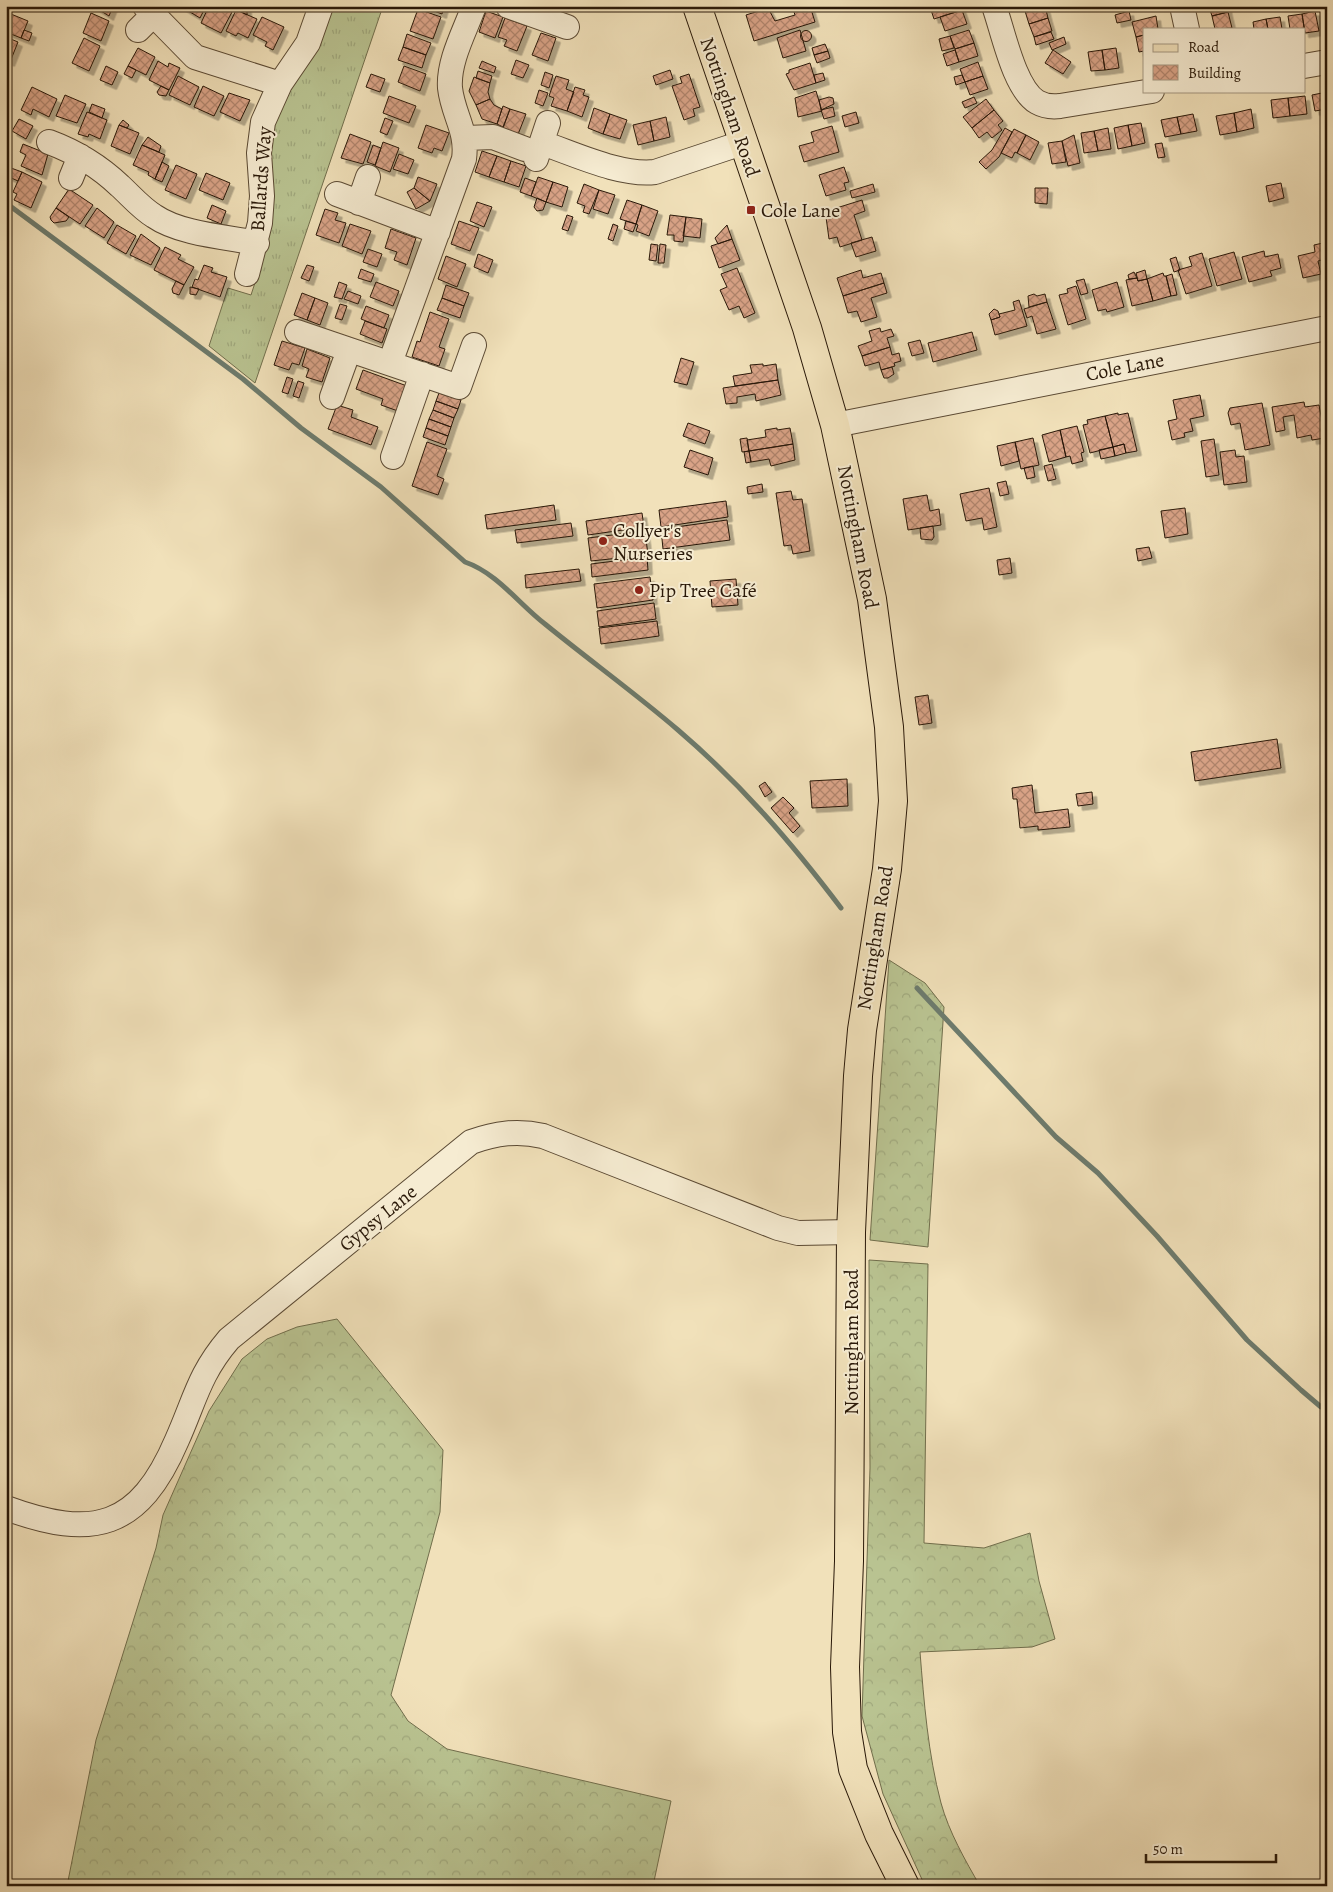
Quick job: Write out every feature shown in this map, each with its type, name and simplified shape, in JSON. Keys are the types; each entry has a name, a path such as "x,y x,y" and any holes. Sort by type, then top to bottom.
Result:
{"main road":[{"name":"Nottingham Road","path":"697,6 742,144 807,328 835,425 872,599 890,727 893,801 887,869 862,1030 851,1232 849,1560 845,1667 847,1732 853,1768 879,1834 905,1886"}],"street":[{"name":"Ballards Way","path":"247,274 257,243 262,196 260,138 266,114 280,84 308,43 321,6"},
{"path":"390,364 464,159 466,138 452,98 450,78 452,67 474,6"},
{"path":"508,6 567,27"},
{"path":"994,6 1021,85 1037,102 1051,107 1146,92"},
{"path":"1182,6 1187,28"},
{"path":"146,17 195,57 280,84"},
{"path":"1306,66 1327,62"},
{"path":"466,138 493,137 538,144 626,171 644,174 742,144"},
{"path":"49,142 80,156 104,172 143,208 163,222 257,243"},
{"path":"71,178 80,156"},
{"path":"359,203 368,177"},
{"path":"337,194 438,232"},
{"name":"Cole Lane","path":"835,425 1327,328"},
{"path":"297,332 459,387 474,345"},
{"path":"332,397 347,349"},
{"path":"393,457 426,376"},
{"name":"Gypsy Lane","path":"6,1508 31,1517 74,1526 105,1521 135,1505 158,1476 167,1461 199,1382 213,1358 229,1339 471,1142 490,1135 527,1132 543,1136 778,1228 798,1232 851,1232"}],"green space":[{"path":"329,6 383,6 255,383 209,346 228,288 251,295 268,243 271,220 271,129"},
{"path":"889,960 925,983 944,1007 928,1247 870,1240"},
{"path":"869,1260 928,1264 924,1543 984,1548 1030,1533 1039,1581 1055,1639 1032,1647 920,1652 930,1747 941,1803 953,1835 980,1886 925,1886 883,1794 862,1716 870,1468"},
{"path":"337,1319 443,1450 440,1512 391,1695 408,1721 447,1749 671,1801 653,1886 67,1886 96,1740 156,1548 163,1515 209,1411 242,1359 267,1339 297,1327"}],"building":[{"path":"93,6 113,6 109,16"},
{"path":"180,6 206,6 200,18"},
{"path":"209,6 220,6 232,12 221,33 201,23"},
{"path":"241,6 247,8 247,15 238,10"},
{"path":"421,6 444,6 442,14"},
{"path":"792,6 810,6 815,22 754,41 746,15 768,8 775,21 795,15"},
{"path":"961,6 962,10 934,19 930,7"},
{"path":"1045,6 1048,18 1029,24 1025,11"},
{"path":"1227,6 1228,12 1212,16 1210,10"},
{"path":"418,9 441,17 433,39 410,31"},
{"path":"236,10 257,19 248,38 238,33 236,36 226,31"},
{"path":"962,10 967,24 945,31 940,17"},
{"path":"486,11 503,17 495,38 479,32"},
{"path":"1129,11 1131,20 1117,23 1115,15"},
{"path":"1315,11 1319,31 1306,33 1302,14"},
{"path":"6,12 28,21 21,38 6,32"},
{"path":"1228,12 1232,28 1215,28 1212,16"},
{"path":"91,13 109,21 101,41 83,33"},
{"path":"1302,14 1304,28 1290,28 1288,16"},
{"path":"1156,16 1158,28 1143,28 1143,35 1136,37 1132,22"},
{"path":"262,17 284,27 273,50 265,46 267,42 253,35"},
{"path":"1280,17 1282,28 1268,28 1266,19"},
{"path":"505,18 527,26 517,51 504,46 507,40 498,37"},
{"path":"1048,18 1052,31 1034,37 1029,24"},
{"path":"1266,19 1268,28 1254,28 1253,22"},
{"path":"24,30 32,33 29,41 21,38"},
{"path":"800,30 806,51 783,58 777,38"},
{"path":"806,30 812,36 806,42 800,36"},
{"path":"969,30 974,43 955,49 950,36"},
{"path":"1051,32 1054,39 1036,45 1034,37"},
{"path":"541,33 556,38 548,61 532,55"},
{"path":"407,34 431,43 426,55 403,47"},
{"path":"1143,35 1143,51 1139,52 1136,37"},
{"path":"950,36 954,48 942,51 939,39"},
{"path":"6,37 18,42 10,62 6,60"},
{"path":"1064,37 1066,44 1052,50 1049,43"},
{"path":"84,38 100,46 89,71 72,63"},
{"path":"974,43 978,56 959,62 955,49"},
{"path":"825,44 828,51 814,55 812,48"},
{"path":"403,47 426,55 422,68 398,60"},
{"path":"138,48 155,57 146,75 128,66"},
{"path":"1116,48 1119,68 1105,70 1102,50"},
{"path":"955,50 959,62 947,66 943,54"},
{"path":"1053,50 1071,62 1063,74 1045,63"},
{"path":"1102,50 1105,70 1091,71 1088,52"},
{"path":"828,51 830,58 817,63 814,55"},
{"path":"516,60 529,65 523,78 511,74"},
{"path":"158,61 168,67 169,63 180,68 169,90 149,80"},
{"path":"482,61 496,67 494,73 479,68"},
{"path":"978,62 983,76 965,82 960,69"},
{"path":"810,63 816,83 794,90 786,74 789,73 789,70"},
{"path":"106,66 118,72 112,85 100,80"},
{"path":"128,66 136,70 132,78 124,74"},
{"path":"404,66 426,74 420,91 398,82"},
{"path":"670,70 673,79 656,85 653,76"},
{"path":"478,71 492,76 490,83 476,78"},
{"path":"545,72 553,75 549,88 541,85"},
{"path":"823,73 825,80 816,83 814,75"},
{"path":"371,74 385,79 380,92 366,87"},
{"path":"689,74 700,107 693,109 695,116 684,120 672,86 682,83 680,77"},
{"path":"962,75 965,82 956,85 954,77"},
{"path":"178,76 199,87 190,105 169,95"},
{"path":"556,76 569,80 566,89 574,92 567,111 551,106 554,98 549,96"},
{"path":"983,76 988,89 970,95 965,82"},
{"path":"474,77 490,83 488,92 490,99 476,105 469,91"},
{"path":"161,86 169,90 166,96 159,95 157,92"},
{"path":"203,86 224,96 214,116 194,107"},
{"path":"32,87 57,99 49,117 33,109 31,115 21,110"},
{"path":"575,87 585,90 583,95 589,97 582,117 567,111"},
{"path":"539,90 548,93 543,106 535,103"},
{"path":"816,91 822,111 798,117 795,98"},
{"path":"1327,92 1327,109 1315,111 1312,95"},
{"path":"229,93 250,100 240,121 220,112"},
{"path":"65,95 86,104 77,123 56,116"},
{"path":"389,96 416,106 409,123 383,113"},
{"path":"1305,96 1307,114 1290,116 1288,98"},
{"path":"829,97 833,98 834,104 821,110 819,100"},
{"path":"974,97 977,103 965,108 962,102"},
{"path":"1288,98 1290,116 1273,118 1271,100"},
{"path":"490,99 494,105 502,109 497,124 482,119 476,105"},
{"path":"986,99 994,110 972,128 963,117"},
{"path":"92,104 105,109 102,118 89,112"},
{"path":"503,106 510,109 503,127 497,124"},
{"path":"833,107 835,116 824,119 821,110"},
{"path":"594,108 610,114 603,134 588,128"},
{"path":"510,109 526,114 517,137 502,131"},
{"path":"1251,109 1254,128 1237,132 1234,113"},
{"path":"994,110 1003,121 998,125 1002,130 992,138 987,132 979,138 972,128"},
{"path":"87,112 107,120 100,139 89,134 88,137 78,134"},
{"path":"856,112 859,123 845,127 842,116"},
{"path":"1234,113 1237,132 1220,135 1216,116"},
{"path":"610,114 627,120 620,139 603,134"},
{"path":"1193,114 1197,131 1181,134 1177,117"},
{"path":"666,117 670,137 654,141 650,121"},
{"path":"1177,117 1181,134 1165,137 1161,120"},
{"path":"385,118 393,121 387,135 380,132"},
{"path":"19,119 33,126 26,139 12,131"},
{"path":"123,120 129,125 127,128 119,125"},
{"path":"650,121 654,141 638,145 633,125"},
{"path":"1141,123 1145,143 1132,146 1128,125"},
{"path":"119,125 139,133 130,154 111,146"},
{"path":"426,125 449,133 442,151 434,148 432,153 418,148"},
{"path":"1128,125 1132,146 1118,149 1114,128"},
{"path":"832,126 839,152 804,162 799,146 814,142 811,132"},
{"path":"1005,128 1012,132 999,157 986,169 979,162 992,150"},
{"path":"1108,128 1111,149 1098,151 1094,131"},
{"path":"1014,129 1026,135 1017,153 1015,152 1012,158 1001,153"},
{"path":"1094,131 1098,151 1084,153 1081,133"},
{"path":"350,134 371,142 363,164 341,158"},
{"path":"1026,135 1039,142 1030,160 1017,153"},
{"path":"1074,135 1080,163 1068,166 1062,141"},
{"path":"148,137 161,146 159,152 142,145"},
{"path":"1062,141 1066,162 1052,164 1048,143"},
{"path":"383,142 399,148 390,172 375,166"},
{"path":"1162,143 1165,157 1158,158 1155,144"},
{"path":"23,144 48,154 42,175 21,166 26,155 20,152"},
{"path":"142,145 165,155 155,179 148,175 149,172 133,165"},
{"path":"373,145 381,148 375,165 367,162"},
{"path":"482,151 497,156 489,177 475,172"},
{"path":"399,154 414,160 408,174 393,169"},
{"path":"497,156 511,161 504,182 489,177"},
{"path":"511,161 526,166 519,187 504,182"},
{"path":"162,162 169,166 162,182 155,179"},
{"path":"176,165 197,174 186,199 165,190"},
{"path":"844,167 849,182 844,183 846,190 826,196 819,175"},
{"path":"11,168 22,172 18,181 7,176"},
{"path":"22,172 42,182 31,208 14,200 17,194 13,192"},
{"path":"206,173 230,183 223,200 199,190"},
{"path":"418,177 437,184 430,201 414,188"},
{"path":"538,177 553,182 546,202 531,196"},
{"path":"525,178 536,182 531,196 520,192"},
{"path":"553,182 568,187 562,207 546,202"},
{"path":"1281,183 1284,198 1269,202 1266,186"},
{"path":"584,184 599,190 589,214 583,212 585,206 577,203"},
{"path":"873,184 875,192 852,198 850,191"},
{"path":"414,188 430,201 416,209 407,192"},
{"path":"1035,188 1048,188 1047,204 1035,203"},
{"path":"69,189 93,205 80,224 56,208"},
{"path":"599,190 615,195 608,214 593,209"},
{"path":"537,198 546,202 543,210 537,211 534,207"},
{"path":"627,200 642,205 636,224 620,219"},
{"path":"862,200 865,211 854,215 862,240 840,247 837,237 829,239 826,217 832,215 830,210"},
{"path":"477,202 492,207 484,227 470,221"},
{"path":"212,205 226,211 221,224 207,218"},
{"path":"642,205 658,211 649,236 636,231 638,225 636,224"},
{"path":"56,208 69,217 66,221 54,223 51,220 50,217"},
{"path":"97,208 114,222 104,238 85,226"},
{"path":"325,209 338,213 335,220 346,223 339,243 316,235"},
{"path":"567,215 573,217 568,231 562,229"},
{"path":"670,215 686,217 683,242 674,241 674,235 667,235"},
{"path":"686,217 702,219 700,238 683,236"},
{"path":"459,221 479,228 470,251 451,244"},
{"path":"626,221 636,224 633,232 624,229"},
{"path":"350,224 371,231 362,254 342,246"},
{"path":"613,224 618,226 613,241 608,239"},
{"path":"117,225 136,236 126,254 107,243"},
{"path":"727,225 732,239 718,244 715,238"},
{"path":"391,229 416,238 407,265 394,260 397,252 385,248"},
{"path":"141,234 160,248 151,265 130,255"},
{"path":"872,237 876,251 856,257 851,243"},
{"path":"732,239 740,260 719,268 711,246"},
{"path":"1323,243 1326,259 1318,261 1321,274 1303,278 1298,256 1315,252 1314,245"},
{"path":"651,244 658,245 656,261 649,260"},
{"path":"660,244 666,245 664,263 658,263"},
{"path":"165,247 181,255 178,259 194,267 184,285 154,270"},
{"path":"368,249 382,254 377,267 363,262"},
{"path":"1264,251 1265,257 1278,254 1281,268 1270,271 1272,276 1249,282 1242,257"},
{"path":"1234,252 1242,279 1217,286 1209,259"},
{"path":"1202,253 1212,286 1186,294 1178,270 1192,266 1189,257"},
{"path":"478,254 493,260 488,273 474,267"},
{"path":"446,256 466,264 457,287 438,279"},
{"path":"1176,257 1180,270 1174,272 1170,259"},
{"path":"204,265 213,268 211,272 227,277 220,297 192,287 195,279 198,280"},
{"path":"307,265 314,267 309,281 301,278"},
{"path":"737,268 755,313 744,318 739,306 729,310 720,290 727,287 721,274"},
{"path":"361,269 374,274 371,282 358,278"},
{"path":"861,270 863,278 881,273 884,283 843,296 837,278"},
{"path":"1145,270 1147,279 1138,281 1136,273"},
{"path":"1134,272 1137,278 1129,279 1128,275"},
{"path":"1163,273 1166,276 1171,296 1153,301 1147,279"},
{"path":"1172,274 1177,295 1171,296 1166,276"},
{"path":"1137,278 1138,281 1147,279 1153,301 1132,306 1126,280"},
{"path":"1084,279 1088,293 1081,295 1076,281"},
{"path":"176,281 184,285 179,295 173,293 172,289"},
{"path":"339,282 347,285 342,299 334,297"},
{"path":"376,282 399,291 393,306 370,297"},
{"path":"1117,282 1124,307 1107,312 1106,309 1098,311 1092,290"},
{"path":"884,283 887,293 871,298 877,317 861,322 857,311 848,313 843,296"},
{"path":"446,285 469,293 464,306 442,298"},
{"path":"1076,286 1086,319 1068,325 1059,295 1068,293 1067,289"},
{"path":"190,287 199,289 196,295 190,294"},
{"path":"348,291 361,296 358,304 344,299"},
{"path":"302,293 315,298 307,320 294,315"},
{"path":"1034,294 1037,296 1045,294 1047,302 1029,307 1028,296"},
{"path":"315,298 328,303 320,325 307,320"},
{"path":"442,298 464,306 460,318 437,310"},
{"path":"1019,300 1027,326 995,335 991,320 1000,317 999,314 1015,310 1013,302"},
{"path":"1047,302 1056,329 1037,334 1032,316 1027,318 1024,309"},
{"path":"340,304 347,306 342,320 335,318"},
{"path":"366,306 389,315 384,328 361,319"},
{"path":"994,309 998,311 1000,317 991,320 989,314"},
{"path":"430,312 449,319 439,347 445,349 439,366 412,357 417,341 420,342"},
{"path":"365,321 387,329 382,343 360,334"},
{"path":"880,328 881,332 891,329 894,336 887,338 890,347 862,356 858,346 872,341 869,331"},
{"path":"972,332 977,350 933,362 928,343"},
{"path":"920,340 924,353 912,356 908,343"},
{"path":"282,341 305,348 299,365 292,363 289,370 274,365"},
{"path":"890,347 892,355 899,353 901,361 894,363 895,366 881,370 879,362 865,366 862,356"},
{"path":"307,349 330,358 322,382 306,377 309,369 302,366"},
{"path":"681,358 694,362 687,385 674,382"},
{"path":"763,364 763,366 776,364 778,380 735,386 733,376 752,373 750,365"},
{"path":"892,367 894,374 884,378 881,370"},
{"path":"363,370 407,386 398,411 381,405 383,399 356,389"},
{"path":"287,377 293,379 288,394 282,392"},
{"path":"778,380 781,395 756,401 755,394 737,397 737,403 726,404 723,388"},
{"path":"298,381 304,383 299,398 293,396"},
{"path":"439,393 461,400 458,409 436,401"},
{"path":"1200,395 1204,416 1190,419 1193,431 1184,433 1185,437 1172,440 1168,421 1177,419 1173,400"},
{"path":"436,401 458,409 454,418 433,410"},
{"path":"1304,402 1305,407 1319,405 1325,438 1312,440 1311,435 1297,438 1294,415 1283,417 1285,430 1276,432 1272,407"},
{"path":"1262,403 1270,445 1245,450 1240,423 1231,425 1228,413 1230,408"},
{"path":"337,405 353,410 351,417 378,427 371,445 328,429"},
{"path":"433,410 454,418 451,427 429,419"},
{"path":"1118,413 1118,415 1128,413 1137,451 1126,453 1124,444 1113,447 1105,416"},
{"path":"1105,416 1113,447 1090,453 1083,425 1088,424 1087,420"},
{"path":"429,419 451,427 448,436 426,428"},
{"path":"688,423 710,431 705,444 683,436"},
{"path":"1077,426 1084,452 1081,453 1083,461 1072,464 1070,456 1066,457 1060,430"},
{"path":"426,428 448,436 445,445 423,437"},
{"path":"777,428 777,430 790,428 793,444 749,451 747,440 766,437 765,430"},
{"path":"1060,430 1066,457 1049,462 1042,435"},
{"path":"747,438 749,451 742,452 740,439"},
{"path":"1033,438 1039,465 1021,469 1015,442"},
{"path":"1214,439 1219,475 1206,477 1201,441"},
{"path":"427,442 447,449 437,476 444,479 438,495 412,486"},
{"path":"1015,442 1019,461 1001,466 997,446"},
{"path":"793,444 795,460 771,466 769,459 751,462 749,451"},
{"path":"1124,444 1126,453 1115,456 1113,447"},
{"path":"1113,447 1115,456 1101,459 1099,450"},
{"path":"690,450 713,458 708,475 684,467"},
{"path":"1235,450 1236,457 1244,456 1247,482 1224,485 1220,452"},
{"path":"749,451 751,462 746,463 744,452"},
{"path":"1052,464 1056,479 1048,481 1044,466"},
{"path":"1033,466 1035,477 1027,479 1024,468"},
{"path":"1006,481 1009,494 1000,496 997,483"},
{"path":"762,484 763,492 748,494 747,487"},
{"path":"989,488 997,527 984,530 982,518 966,521 960,494"},
{"path":"791,491 793,500 802,499 810,551 793,554 791,545 784,546 776,493"},
{"path":"927,495 930,511 939,509 941,525 908,530 903,499"},
{"path":"726,501 728,517 661,527 659,510"},
{"path":"554,505 556,520 487,529 485,515"},
{"path":"1185,508 1188,534 1165,538 1161,511"},
{"path":"642,513 644,527 588,535 586,521"},
{"path":"727,520 730,540 663,549 661,529"},
{"path":"571,523 573,536 517,543 515,530"},
{"path":"933,526 934,537 932,540 921,539 920,528"},
{"path":"645,531 648,555 591,561 588,538"},
{"path":"1149,547 1152,558 1138,561 1136,549"},
{"path":"647,557 648,570 592,577 591,564"},
{"path":"1010,558 1012,573 999,575 997,560"},
{"path":"579,569 581,581 526,588 525,575"},
{"path":"650,577 653,600 597,608 594,584"},
{"path":"736,579 738,605 712,607 710,581"},
{"path":"654,603 656,619 599,627 597,611"},
{"path":"657,621 659,636 601,644 599,628"},
{"path":"928,695 932,723 919,725 915,697"},
{"path":"1277,739 1281,768 1195,781 1191,752"},
{"path":"847,779 848,806 812,808 810,781"},
{"path":"765,782 772,792 765,797 759,786"},
{"path":"1032,785 1035,813 1068,809 1070,827 1038,830 1038,826 1020,828 1017,799 1013,799 1012,788"},
{"path":"1092,792 1093,804 1078,806 1076,794"},
{"path":"783,797 794,808 789,813 800,826 793,833 771,808"}],"waterway":[{"path":"6,203 243,379 301,428 381,487 465,562 477,567 498,581 535,616 678,730 723,771 764,814 841,908"},
{"path":"917,988 1056,1137 1098,1173 1157,1236 1247,1340 1301,1390 1321,1407 1327,1408"}],"place":[{"name":"Cole Lane","path":"751,210"},
{"name":"Collyer's Nurseries","path":"603,541"},
{"name":"Pip Tree Café","path":"639,590"}]}
